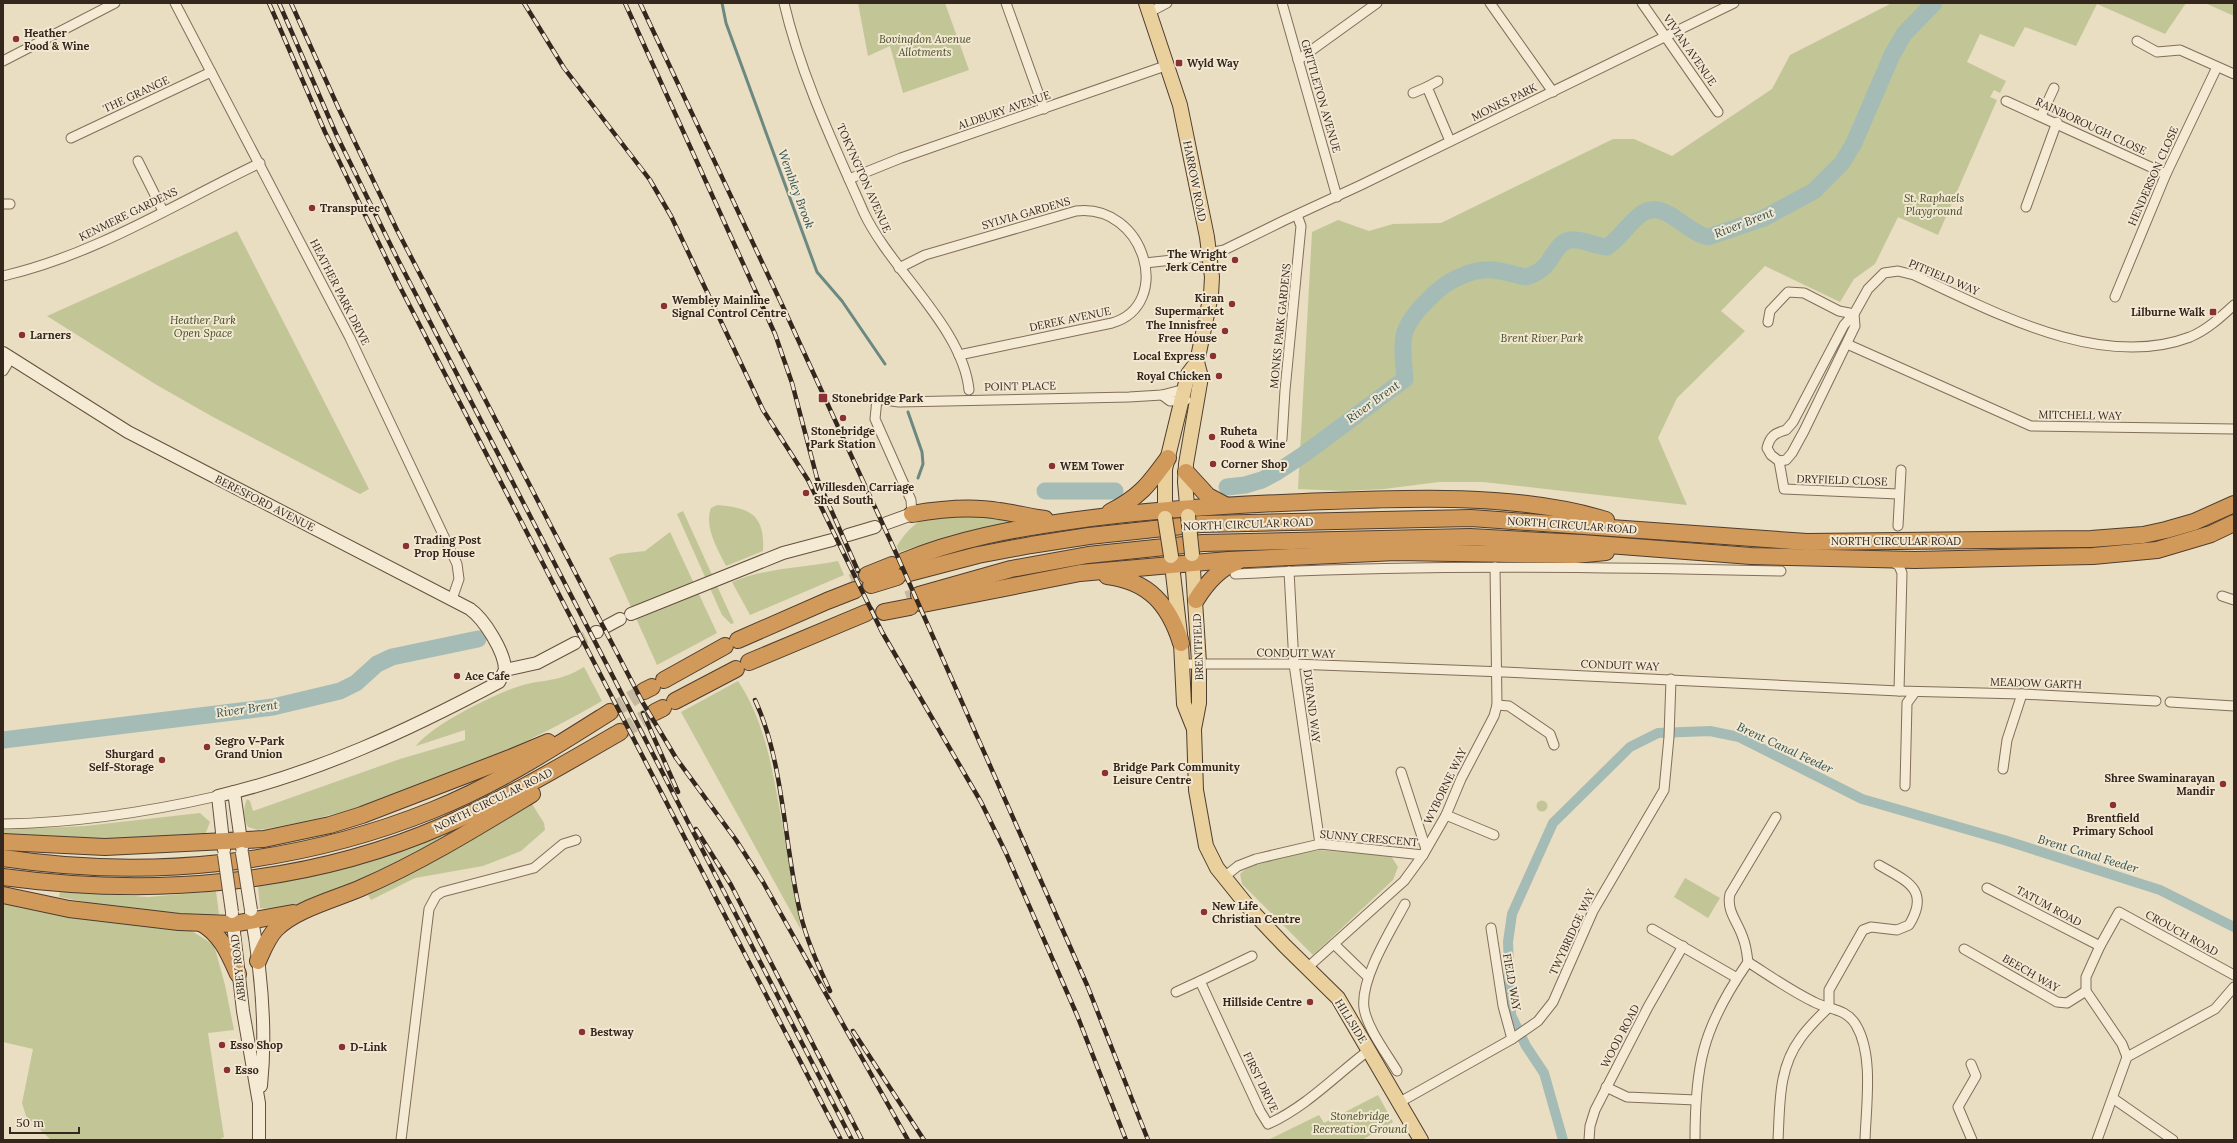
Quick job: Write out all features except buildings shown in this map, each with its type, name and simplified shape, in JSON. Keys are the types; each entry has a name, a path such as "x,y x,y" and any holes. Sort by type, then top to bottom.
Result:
{"highway":[{"path":"1104,516 1124,506 1144,490 1168,458"},
{"path":"1186,472 1208,496 1227,505"},
{"path":"869,580 900,569 932,550 982,536 1104,516 1187,512 1227,505 1399,499 1489,502 1566,509 1634,529"},
{"name":"NORTH CIRCULAR ROAD","path":"900,569 1030,545 1089,536 1201,524 1470,518 1807,542 2117,538 2173,528 2194,522 2234,504"},
{"path":"912,514 936,510 971,508 999,511 1032,518 1070,521"},
{"name":"NORTH CIRCULAR ROAD","path":"915,602 1011,569 1088,555 1202,543 1470,537 1751,556 1887,559 2125,555 2182,544 2234,524"},
{"path":"883,610 915,602 1080,573 1193,559 1244,559 1396,552 1575,555 1633,547"},
{"path":"1196,600 1211,580 1221,571 1244,559"},
{"path":"1080,573 1114,577 1130,582 1149,592 1165,608 1174,621 1180,643"},
{"path":"653,686 731,643 853,586"},
{"path":"664,707 742,666 845,621 867,614"},
{"name":"NORTH CIRCULAR ROAD","path":"3,858 79,867 163,868 253,860 309,849 373,832 434,810 524,766 610,712 516,756 362,815 330,825 264,839 241,847"},
{"name":"NORTH CIRCULAR ROAD","path":"3,877 55,883 170,886 256,878 314,867 378,850 443,826 534,782 620,732 538,790 464,836 360,889 312,907"},
{"path":"3,842 105,847 241,847"},
{"path":"3,895 69,909 201,923 312,907"},
{"path":"258,961 277,928 312,907"},
{"path":"201,923 212,930 221,940 238,974"}],"main road":[{"name":"HARROW ROAD","path":"1148,8 1180,105 1209,254 1212,295 1198,362 1188,374 1186,472 1187,512 1193,559"},
{"name":"HARROW ROAD","path":"1171,561 1164,514 1165,469 1188,395"},
{"name":"BRENTFIELD","path":"1193,559 1199,663 1199,703 1194,729 1196,790 1202,832 1206,846 1224,877 1258,918"},
{"name":"BRENTFIELD","path":"1171,561 1182,664 1184,704 1194,729"},
{"name":"HILLSIDE","path":"1258,918 1338,998 1421,1140"}],"street":[{"path":"3,61 115,3"},
{"name":"HEATHER PARK DRIVE","path":"175,3 260,163 350,338 458,564 459,579 452,600"},
{"name":"TOKYNGTON AVENUE","path":"784,3 792,35 849,179 873,233 935,315 965,368 969,390"},
{"path":"1006,3 1044,109"},
{"path":"1148,8 1167,3"},
{"name":"GRITTLETON AVENUE","path":"1282,3 1337,197"},
{"path":"1298,60 1377,3"},
{"path":"1490,3 1553,92"},
{"name":"VIVIAN AVENUE","path":"1642,3 1718,112"},
{"name":"MONKS PARK","path":"1209,254 1224,250 1337,197 1734,3"},
{"path":"2137,41 2157,52 2180,50 2234,74"},
{"name":"ALDBURY AVENUE","path":"849,179 901,158 1168,66"},
{"name":"HENDERSON CLOSE","path":"2115,296 2166,174 2217,67"},
{"name":"THE GRANGE","path":"71,138 211,72"},
{"path":"1414,93 1438,81"},
{"path":"1426,87 1450,141"},
{"path":"2041,116 2054,88"},
{"name":"RAINBOROUGH CLOSE","path":"2006,101 2057,122 2166,174"},
{"path":"2026,207 2057,122"},
{"path":"138,162 163,211"},
{"name":"KENMERE GARDENS","path":"3,276 39,267 89,249 260,163"},
{"name":"SYLVIA GARDENS","path":"899,268 925,255 1082,210 1103,213 1120,222 1135,237 1145,263"},
{"name":"MONKS PARK GARDENS","path":"1282,439 1285,390 1301,232 1301,226 1297,216"},
{"path":"1145,263 1209,254"},
{"name":"DEREK AVENUE","path":"959,355 1112,322 1126,317 1140,302 1146,276 1145,263"},
{"name":"PITFIELD WAY","path":"1779,461 1786,460 1792,454 1855,326 1854,314 1868,289 1884,273 1898,271 1914,275 2008,318 2091,345 2123,348 2150,346 2190,337 2218,320 2234,305"},
{"path":"1768,322 1770,310 1788,292 1804,293 1839,311 1854,314"},
{"path":"1779,461 1771,455 1767,448 1769,440 1778,432 1786,430 1793,422 1844,325 1854,314"},
{"name":"MITCHELL WAY","path":"1847,344 2031,426 2234,430"},
{"path":"3,371 7,356"},
{"name":"BERESFORD AVENUE","path":"7,356 128,432 470,609 481,618 501,653 505,670"},
{"name":"POINT PLACE","path":"1162,395 1170,401 1188,395"},
{"name":"POINT PLACE","path":"912,514 911,500 875,419 877,399 899,402 1188,395"},
{"name":"DRYFIELD CLOSE","path":"1779,461 1784,489 1898,494"},
{"name":"DRYFIELD CLOSE","path":"1898,526 1900,470"},
{"path":"887,523 912,514"},
{"path":"848,535 875,527"},
{"path":"600,630 626,616 783,553 832,540"},
{"path":"1887,559 1899,566 1902,573 1900,691"},
{"path":"1235,574 1289,571 1495,567 1606,567 1781,571"},
{"name":"WYBORNE WAY","path":"1307,968 1404,882 1446,815 1497,705 1495,567"},
{"name":"DURAND WAY","path":"1289,571 1294,664 1320,844"},
{"path":"2222,596 2234,600"},
{"path":"3,824 28,824 125,814 234,792 336,760 392,736 498,682 505,670 533,665 575,643"},
{"name":"CONDUIT WAY","path":"1182,664 1294,664 1671,679 1900,691"},
{"name":"TWYBRIDGE WAY","path":"1400,1102 1525,1031 1538,1021 1553,1002 1593,911 1664,790 1670,722 1671,679"},
{"name":"MEADOW GARTH","path":"1900,691 2022,694 2156,701"},
{"path":"1905,786 1907,703 1915,692"},
{"path":"2002,769 2007,740 2022,694"},
{"path":"2170,702 2234,706"},
{"path":"1497,705 1509,706 1550,734 1554,745"},
{"path":"1401,772 1424,852"},
{"name":"ABBEY ROAD","path":"234,792 258,961 264,1035 263,1066 259,1103 259,1140"},
{"name":"ABBEY ROAD","path":"218,796 233,918 238,974 259,1103"},
{"path":"1446,815 1494,835"},
{"path":"1695,1140 1696,1100 1703,1050 1707,1038 1737,978 1748,962 1744,940 1730,910 1728,902 1730,894 1776,817"},
{"path":"401,1140 429,909 436,896 442,892 534,868 563,844 576,840"},
{"name":"SUNNY CRESCENT","path":"1224,877 1238,866 1256,859 1320,844 1424,852"},
{"path":"1778,1136 1781,1085 1791,1053 1800,1038 1829,1007 1829,990 1863,930 1871,927 1896,930 1909,925 1917,910 1918,904 1916,891 1909,882 1879,865"},
{"name":"TATUM ROAD","path":"1988,888 2100,946"},
{"path":"1397,1071 1370,1025 1364,1008 1368,977 1379,951 1405,904"},
{"name":"CROUCH ROAD","path":"2100,946 2119,912 2234,975"},
{"name":"FIELD WAY","path":"1491,928 1503,1006 1514,1038"},
{"path":"1652,929 1737,978"},
{"path":"1334,944 1368,977"},
{"name":"WOOD ROAD","path":"1589,1140 1590,1126 1595,1110 1606,1087 1683,946"},
{"path":"2100,946 2086,977 2086,991 2122,1044 2128,1058"},
{"name":"BEECH WAY","path":"1964,949 2057,1002 2067,1002 2086,991"},
{"path":"1176,992 1252,956"},
{"path":"1748,962 1815,1003 1838,1009 1856,1024 1864,1045 1866,1062 1864,1140"},
{"name":"FIRST DRIVE","path":"1200,981 1260,1111 1268,1124 1317,1093 1344,1069 1369,1050"},
{"path":"2097,1140 2114,1099 2128,1058 2215,1009 2234,987"},
{"path":"1971,1064 1976,1076 1958,1107 1972,1140"},
{"path":"1606,1087 1628,1097 1696,1100"},
{"path":"2114,1099 2173,1140"}],"green space":[{"name":"Bovingdon Avenue Allotments","path":"858,3 945,3 969,70 903,93 890,46 868,56"},
{"name":"Brent River Park","path":"1892,3 2186,3 2165,34 2097,4 2076,46 2025,27 2014,47 1980,34 1967,62 2006,81 2000,93 1994,90 1990,97 1997,100 1938,235 1898,217 1875,264 1854,279 1840,302 1765,266 1721,311 1745,331 1677,398 1658,438 1687,505 1483,482 1439,482 1384,489 1344,491 1298,489 1312,232 1338,220 1369,231 1393,224 1441,223 1613,139 1634,139 1672,156 1772,89 1790,55"},
{"path":"2205,3 2234,3 2234,16"},
{"name":"Heather Park Open Space","path":"237,231 369,489 360,494 213,417 155,384 47,316"},
{"path":"717,505 738,508 753,515 758,521 761,529 763,551 726,566 710,530 709,515 711,508"},
{"path":"936,510 1032,518 957,542 935,541 899,552 897,546 909,530 919,521"},
{"path":"683,511 734,623 731,624 722,615 677,514"},
{"path":"670,532 717,633 657,665 609,558 618,554 645,551"},
{"path":"838,561 844,575 750,615 732,582 745,577 771,571"},
{"path":"584,667 602,701 521,744 436,781 347,811 302,822 258,830 248,827 246,824 244,813 247,799 250,801 253,811 400,759 465,740 465,730 416,746 424,738 450,719 482,702 528,684 560,678"},
{"path":"738,681 748,697 762,731 772,767 801,930 681,712"},
{"path":"1542,800 1546,802 1548,806 1546,810 1542,812 1538,810 1536,806 1538,802"},
{"path":"532,804 544,823 545,830 521,851 483,866 415,878 371,900 368,895"},
{"path":"200,813 210,822 205,835 84,842 3,836 3,830 85,826"},
{"path":"441,836 443,840 378,872 326,895 279,908 260,908 258,886 351,866"},
{"path":"1319,850 1391,856 1398,867 1393,880 1313,955 1242,884 1240,874 1255,864 1288,855"},
{"path":"1685,878 1720,898 1708,918 1674,897"},
{"path":"60,891 148,897 216,891 219,914 205,917 101,905 59,897"},
{"path":"3,895 179,923 214,945 225,985 234,1030 208,1033 224,1137 218,1140 51,1140 26,1116 22,1103 33,1049 3,1042"},
{"name":"Stonebridge Recreation Ground","path":"1378,1095 1393,1122 1362,1140 1268,1140 1319,1115 1324,1123"}],"waterway":[{"name":"Wembley Brook","path":"722,3 726,23 817,272 842,301 885,364"},
{"name":"River Brent","path":"1227,487 1245,485 1262,480 1277,472 1303,455 1405,379 1403,347 1406,328 1425,302 1442,287 1457,278 1465,274 1484,270 1501,271 1526,277 1543,268 1558,248 1565,242 1576,240 1607,247 1636,218 1650,210 1658,210 1667,213 1692,230 1708,237 1764,218 1814,191 1842,163 1854,143 1892,55 1904,34 1934,3"},
{"name":"Wembley Brook","path":"908,412 922,452 923,464 918,478"},
{"name":"River Brent","path":"1045,491 1115,491"},
{"name":"River Brent","path":"3,740 273,707 340,691 356,683 377,664 392,657 478,639"},
{"name":"Brent Canal Feeder","path":"1563,1140 1544,1073 1526,1046 1511,1015 1508,942 1512,914 1553,823 1630,747 1658,733 1710,731 1739,737 1862,799 2004,840 2160,890 2234,927"}],"tunnel":[{"path":"852,582 867,575"},
{"path":"907,599 919,595"},
{"path":"575,643 596,632"},
{"path":"610,712 644,691"},
{"path":"620,732 655,712"}],"railway":[{"path":"269,3 325,132 400,287 841,1140"},
{"path":"279,3 337,136 396,256 852,1140"},
{"path":"291,3 338,107 397,230 643,703 676,758 736,840 763,882 908,1140"},
{"path":"524,3 564,68 650,180 671,216 763,410 808,480 882,632 981,802 1006,853 1077,1015 1126,1140"},
{"path":"625,3 775,334 792,383 817,478 858,571"},
{"path":"640,3 784,309 896,553 1087,985 1148,1140"},
{"path":"755,700 765,724 778,777 790,859 800,912 813,952 830,991"},
{"path":"643,713 678,792"},
{"path":"696,829 731,885 862,1140"},
{"path":"853,1031 924,1140"}],"place":[{"name":"Heather Food & Wine","path":"16,39"},
{"name":"Wyld Way","path":"1179,63"},
{"name":"Transputec","path":"312,208"},
{"name":"The Wright Jerk Centre","path":"1235,260"},
{"name":"Kiran Supermarket","path":"1232,304"},
{"name":"Wembley Mainline Signal Control Centre","path":"664,306"},
{"name":"Lilburne Walk","path":"2213,312"},
{"name":"The Innisfree Free House","path":"1225,331"},
{"name":"Larners","path":"22,335"},
{"name":"Local Express","path":"1213,356"},
{"name":"Royal Chicken","path":"1219,376"},
{"name":"Stonebridge Park","path":"823,398"},
{"name":"Stonebridge Park Station","path":"843,418"},
{"name":"Ruheta Food & Wine","path":"1212,437"},
{"name":"Corner Shop","path":"1213,464"},
{"name":"WEM Tower","path":"1052,466"},
{"name":"Willesden Carriage Shed South","path":"806,493"},
{"name":"Trading Post Prop House","path":"406,546"},
{"name":"Ace Cafe","path":"457,676"},
{"name":"Segro V-Park Grand Union","path":"207,747"},
{"name":"Shurgard Self-Storage","path":"162,760"},
{"name":"Bridge Park Community Leisure Centre","path":"1105,773"},
{"name":"Shree Swaminarayan Mandir","path":"2223,784"},
{"name":"Brentfield Primary School","path":"2113,805"},
{"name":"New Life Christian Centre","path":"1204,912"},
{"name":"Hillside Centre","path":"1310,1002"},
{"name":"Bestway","path":"582,1032"},
{"name":"Esso Shop","path":"222,1045"},
{"name":"D-Link","path":"342,1047"},
{"name":"Esso","path":"227,1070"}],"park label":[{"name":"St. Raphaels Playground","path":"1934,204"}]}
